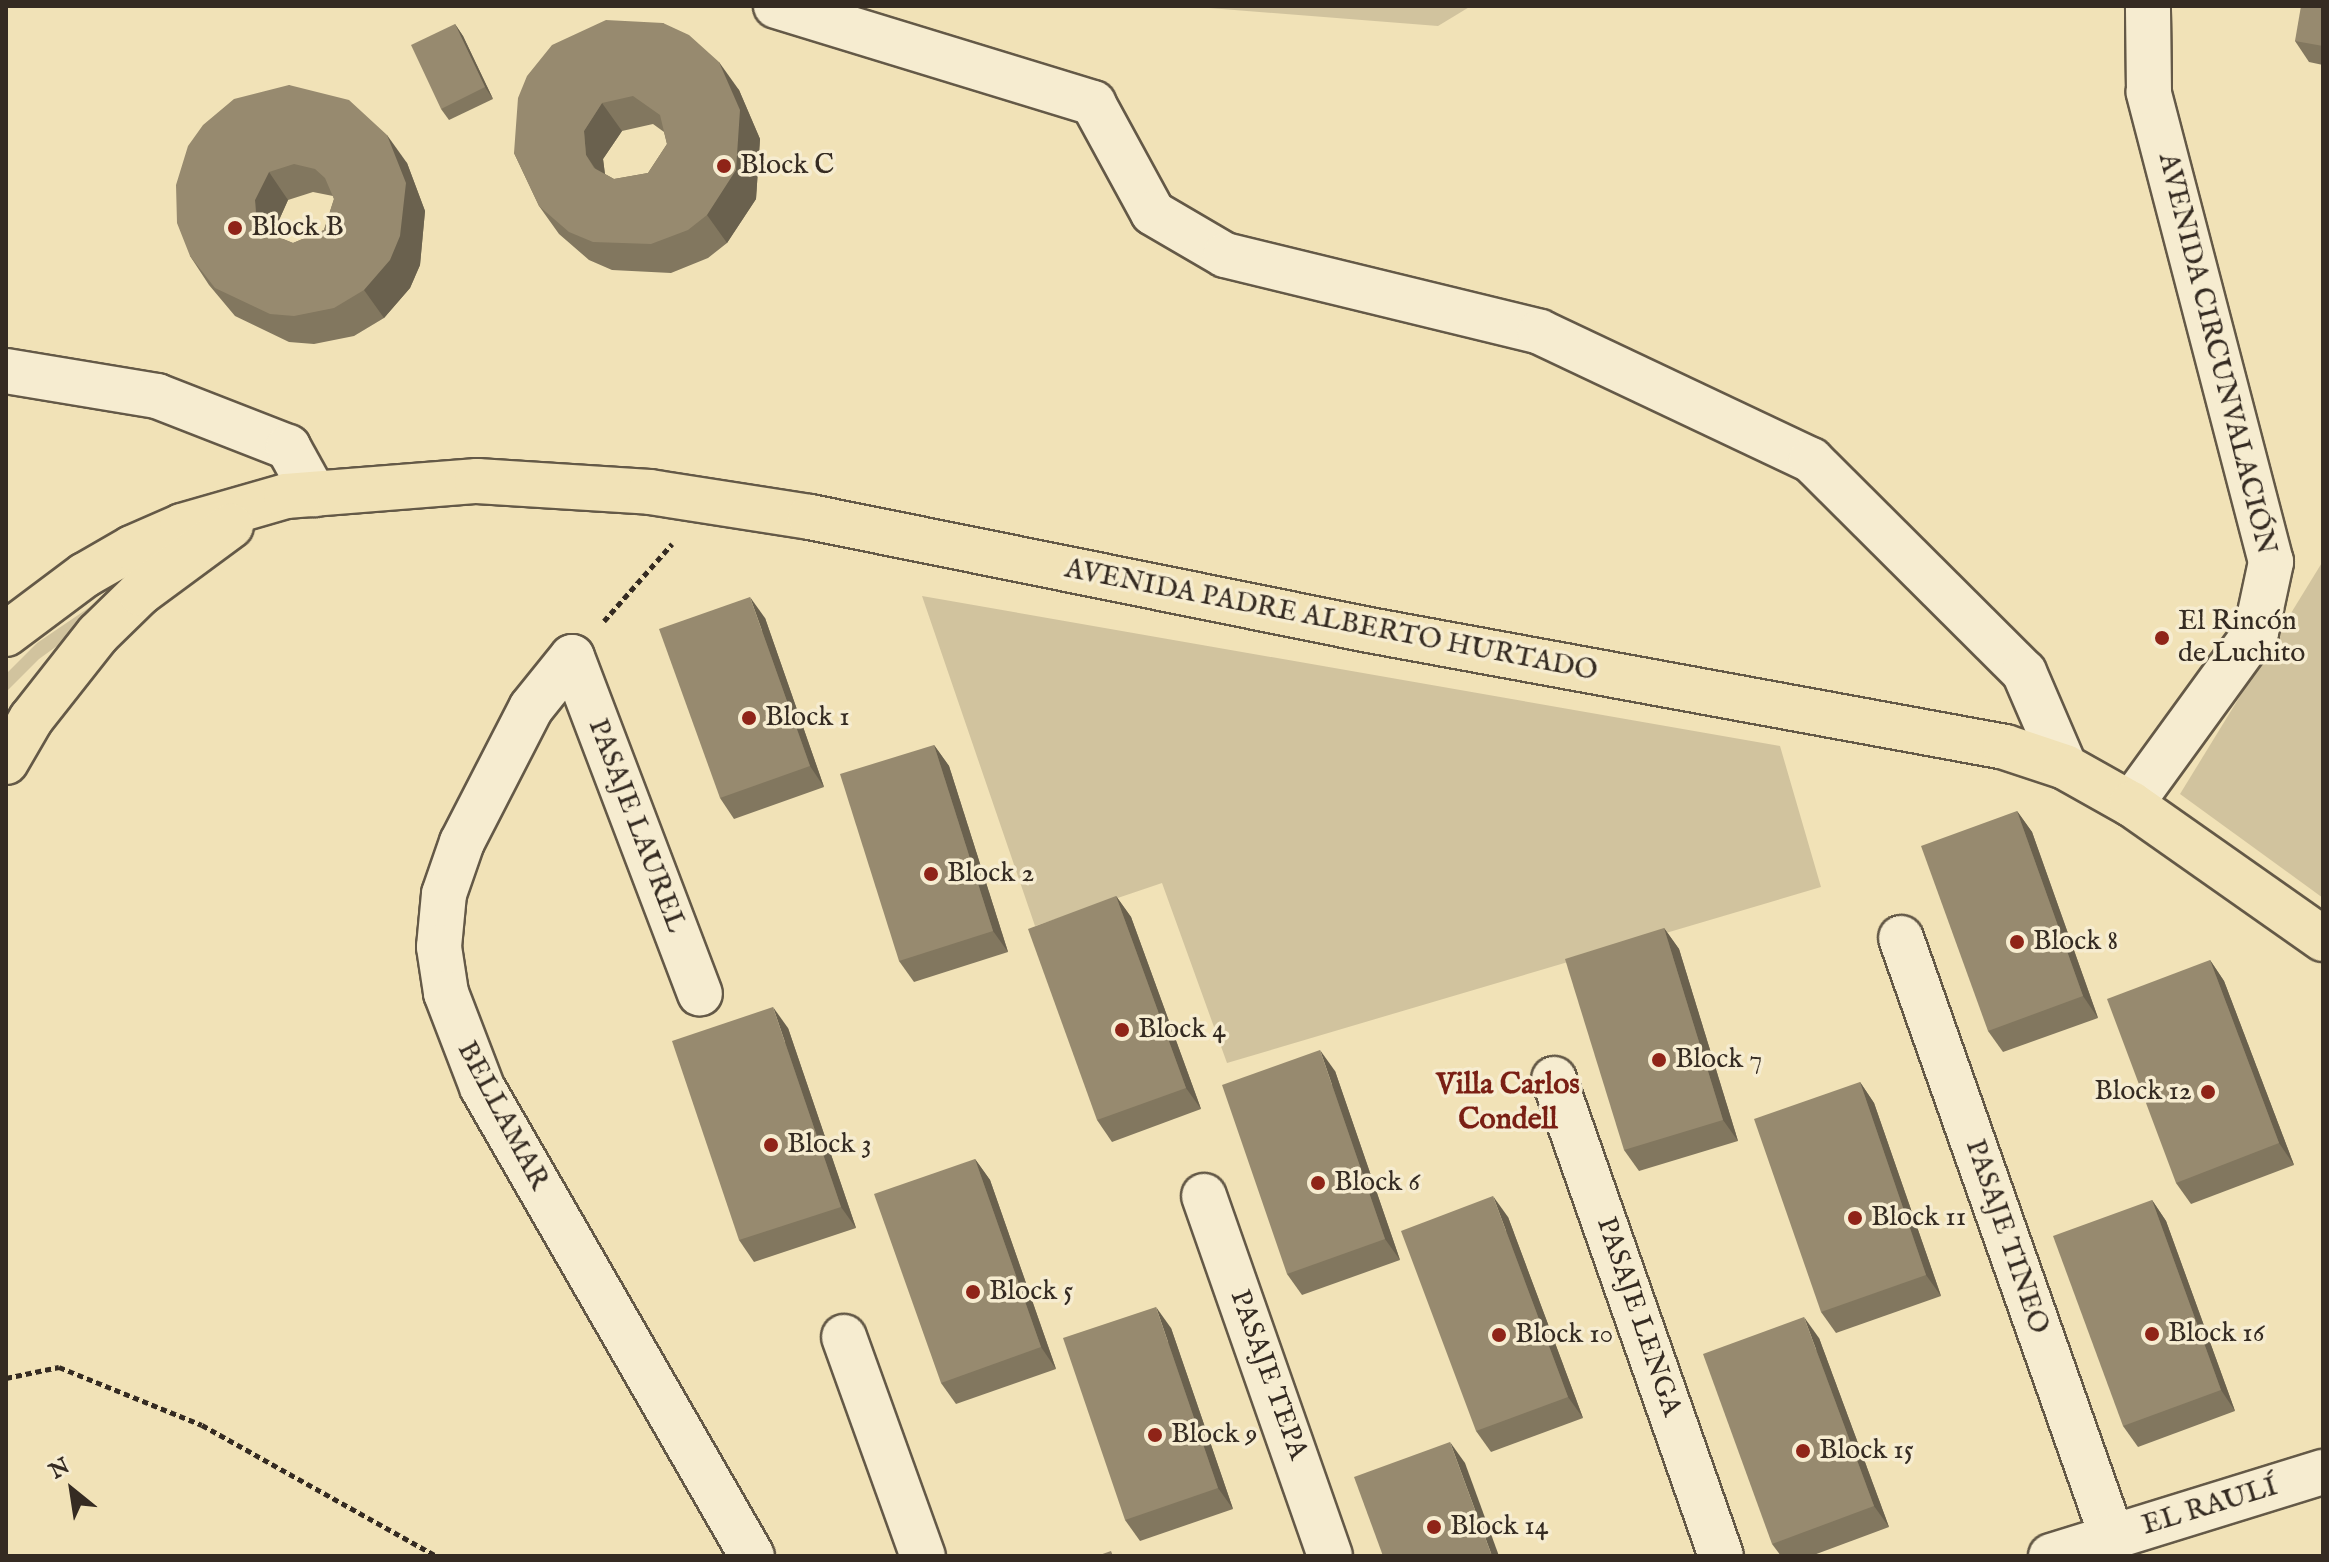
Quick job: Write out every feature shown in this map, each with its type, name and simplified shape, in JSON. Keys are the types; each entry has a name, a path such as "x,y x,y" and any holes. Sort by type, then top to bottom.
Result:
{"main road":[{"name":"AVENIDA PADRE ALBERTO HURTADO","path":"6,634 62,590 132,548 195,522 300,495 477,481 650,492 2005,747 2065,767 2131,804 2323,939"},
{"name":"AVENIDA PADRE ALBERTO HURTADO","path":"6,762 60,679 140,593 235,523 300,495"}],"street":[{"path":"776,6 1093,103 1153,213 1225,255 1540,332 1811,460 2024,672 2065,767"},
{"name":"AVENIDA CIRCUNVALACIÓN","path":"2131,804 2256,632 2271,562 2149,92 2148,6"},
{"path":"6,371 157,396 288,447 300,495"},
{"name":"PASAJE LAUREL","path":"572,657 700,994"},
{"name":"BELLAMAR","path":"572,657 531,708 462,842 444,894 439,947 446,993 482,1087 752,1556"},
{"name":"PASAJE TINEO","path":"1901,938 2112,1537"},
{"name":"PASAJE LENGA","path":"1554,1079 1721,1556"},
{"name":"PASAJE TEPA","path":"1204,1196 1330,1556"},
{"path":"844,1337 923,1556"},
{"name":"EL RAULÍ","path":"2051,1556 2323,1472"}],"path":[{"path":"572,657 710,501"},
{"path":"6,1378 59,1367 202,1425 436,1556"}],"shaded area":[{"path":"1184,6 1471,6 1438,26"},
{"path":"2323,561 2323,898 2180,794"},
{"path":"134,577 136,589 39,659 6,692 6,674 37,643"},
{"path":"922,596 1780,746 1821,887 1227,1063 1162,883 1035,926"}],"building":[{"path":"2301,6 2323,6 2323,46 2295,41"},
{"name":"Block C","path":"606,20 663,23 689,35 719,62 740,110 736,170 707,215 688,230 651,244 593,242 569,232 539,206 514,153 518,98 527,76 552,45","holes":["633,96 660,115 667,144 648,173 614,179 594,168 586,155 584,131 602,103"]},
{"path":"455,24 485,87 441,109 411,45"},
{"name":"Block B","path":"289,85 349,100 387,135 406,183 400,236 390,260 364,290 334,308 294,316 270,314 215,288 190,256 177,223 176,185 188,146 203,125 234,99","holes":["294,164 315,169 325,178 334,199 324,230 293,243 270,234 256,214 255,200 269,172"]},
{"name":"Block 1","path":"750,597 810,766 720,798 659,629"},
{"name":"Block 2","path":"934,745 993,931 899,961 840,774"},
{"name":"Block 8","path":"2017,811 2083,996 1988,1031 1921,846"},
{"name":"Block 4","path":"1116,896 1186,1088 1097,1120 1028,929"},
{"name":"Block 7","path":"1664,928 1723,1120 1624,1150 1565,959"},
{"name":"Block 12","path":"2210,960 2279,1143 2176,1183 2107,999"},
{"name":"Block 3","path":"773,1007 841,1207 739,1240 672,1041"},
{"name":"Block 6","path":"1320,1050 1385,1239 1287,1274 1222,1085"},
{"name":"Block 11","path":"1860,1082 1926,1275 1821,1312 1754,1119"},
{"name":"Block 5","path":"975,1159 1041,1347 941,1383 874,1194"},
{"name":"Block 10","path":"1493,1196 1568,1397 1476,1431 1401,1231"},
{"name":"Block 16","path":"2152,1200 2221,1390 2123,1426 2053,1236"},
{"name":"Block 9","path":"1156,1307 1218,1488 1125,1520 1063,1338"},
{"name":"Block 15","path":"1804,1317 1874,1506 1772,1544 1703,1354"},
{"name":"Block 14","path":"1450,1442 1492,1556 1383,1556 1354,1477"}],"place":[{"name":"Block C","path":"724,166"},
{"name":"Block B","path":"235,228"},
{"name":"El Rincón de Luchito","path":"2162,638"},
{"name":"Block 1","path":"749,718"},
{"name":"Block 2","path":"931,874"},
{"name":"Block 8","path":"2017,942"},
{"name":"Block 4","path":"1122,1030"},
{"name":"Block 7","path":"1659,1060"},
{"name":"Block 12","path":"2208,1092"},
{"name":"Block 3","path":"771,1145"},
{"name":"Block 6","path":"1318,1183"},
{"name":"Block 11","path":"1855,1218"},
{"name":"Block 5","path":"973,1292"},
{"name":"Block 16","path":"2152,1334"},
{"name":"Block 10","path":"1499,1335"},
{"name":"Block 9","path":"1155,1435"},
{"name":"Block 15","path":"1803,1451"},
{"name":"Block 14","path":"1434,1527"}],"district":[{"name":"Villa Carlos Condell","path":"1508,1102"}]}
